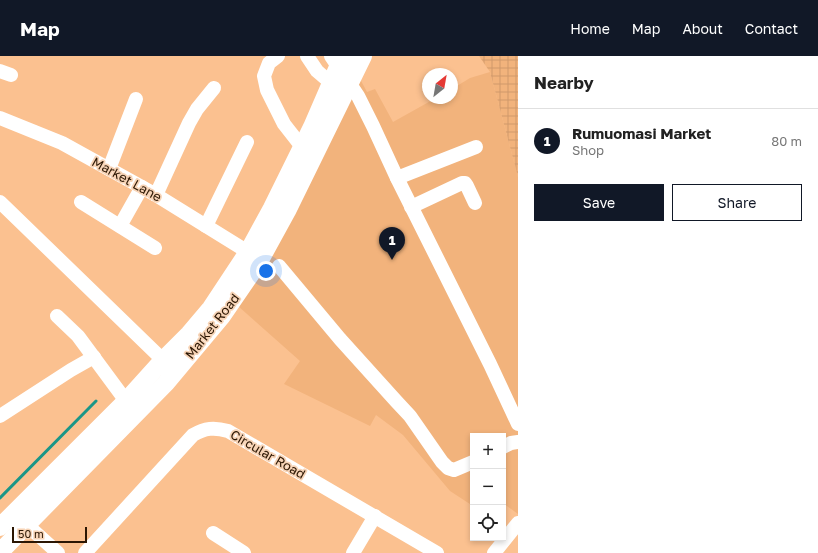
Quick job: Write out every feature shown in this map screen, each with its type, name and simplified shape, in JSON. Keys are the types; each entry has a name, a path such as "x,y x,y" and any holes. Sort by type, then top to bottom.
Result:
{"main road":[{"name":"Market Road","path":"0,552 166,383 222,316 259,262 287,211 363,56"},
{"name":"Market Road","path":"0,527 126,401 189,334 210,308 248,252 272,208 302,147 336,66"}],"street":[{"path":"278,56 269,63 264,76 267,90 284,124 302,147"},
{"path":"306,56 317,71 336,66 349,82 373,126 411,207 490,364 518,424"},
{"path":"156,195 189,123 197,109 214,88"},
{"path":"109,169 136,99"},
{"name":"Market Lane","path":"0,118 62,143 156,195 248,252"},
{"path":"206,226 247,142"},
{"path":"397,178 476,147"},
{"path":"411,207 462,183 467,186 475,203"},
{"path":"120,226 142,187"},
{"path":"0,202 163,360 166,371 166,383"},
{"path":"81,202 155,248"},
{"path":"279,266 340,339 410,416 442,462 448,468 454,470 470,464"},
{"path":"56,316 78,336 126,401"},
{"path":"0,416 94,357"},
{"name":"Circular Road","path":"85,553 193,435 206,429 216,428 228,430 437,553"},
{"path":"506,446 518,442"},
{"path":"353,553 375,516"},
{"path":"494,553 518,523"},
{"path":"27,525 58,553"},
{"path":"213,533 244,553"}],"shaded area":[{"path":"479,56 518,56 518,177 490,72"},
{"path":"490,72 518,177 518,514 506,505 506,433 470,433 470,504 450,491 403,435 376,415 370,426 284,384 300,361 238,306 359,77 367,92 375,89 393,122 425,104 458,104 458,85 470,78"}],"waterway":[{"path":"0,498 96,401"}],"place":[{"name":"Rumuomasi Market","path":"392,260"}]}
